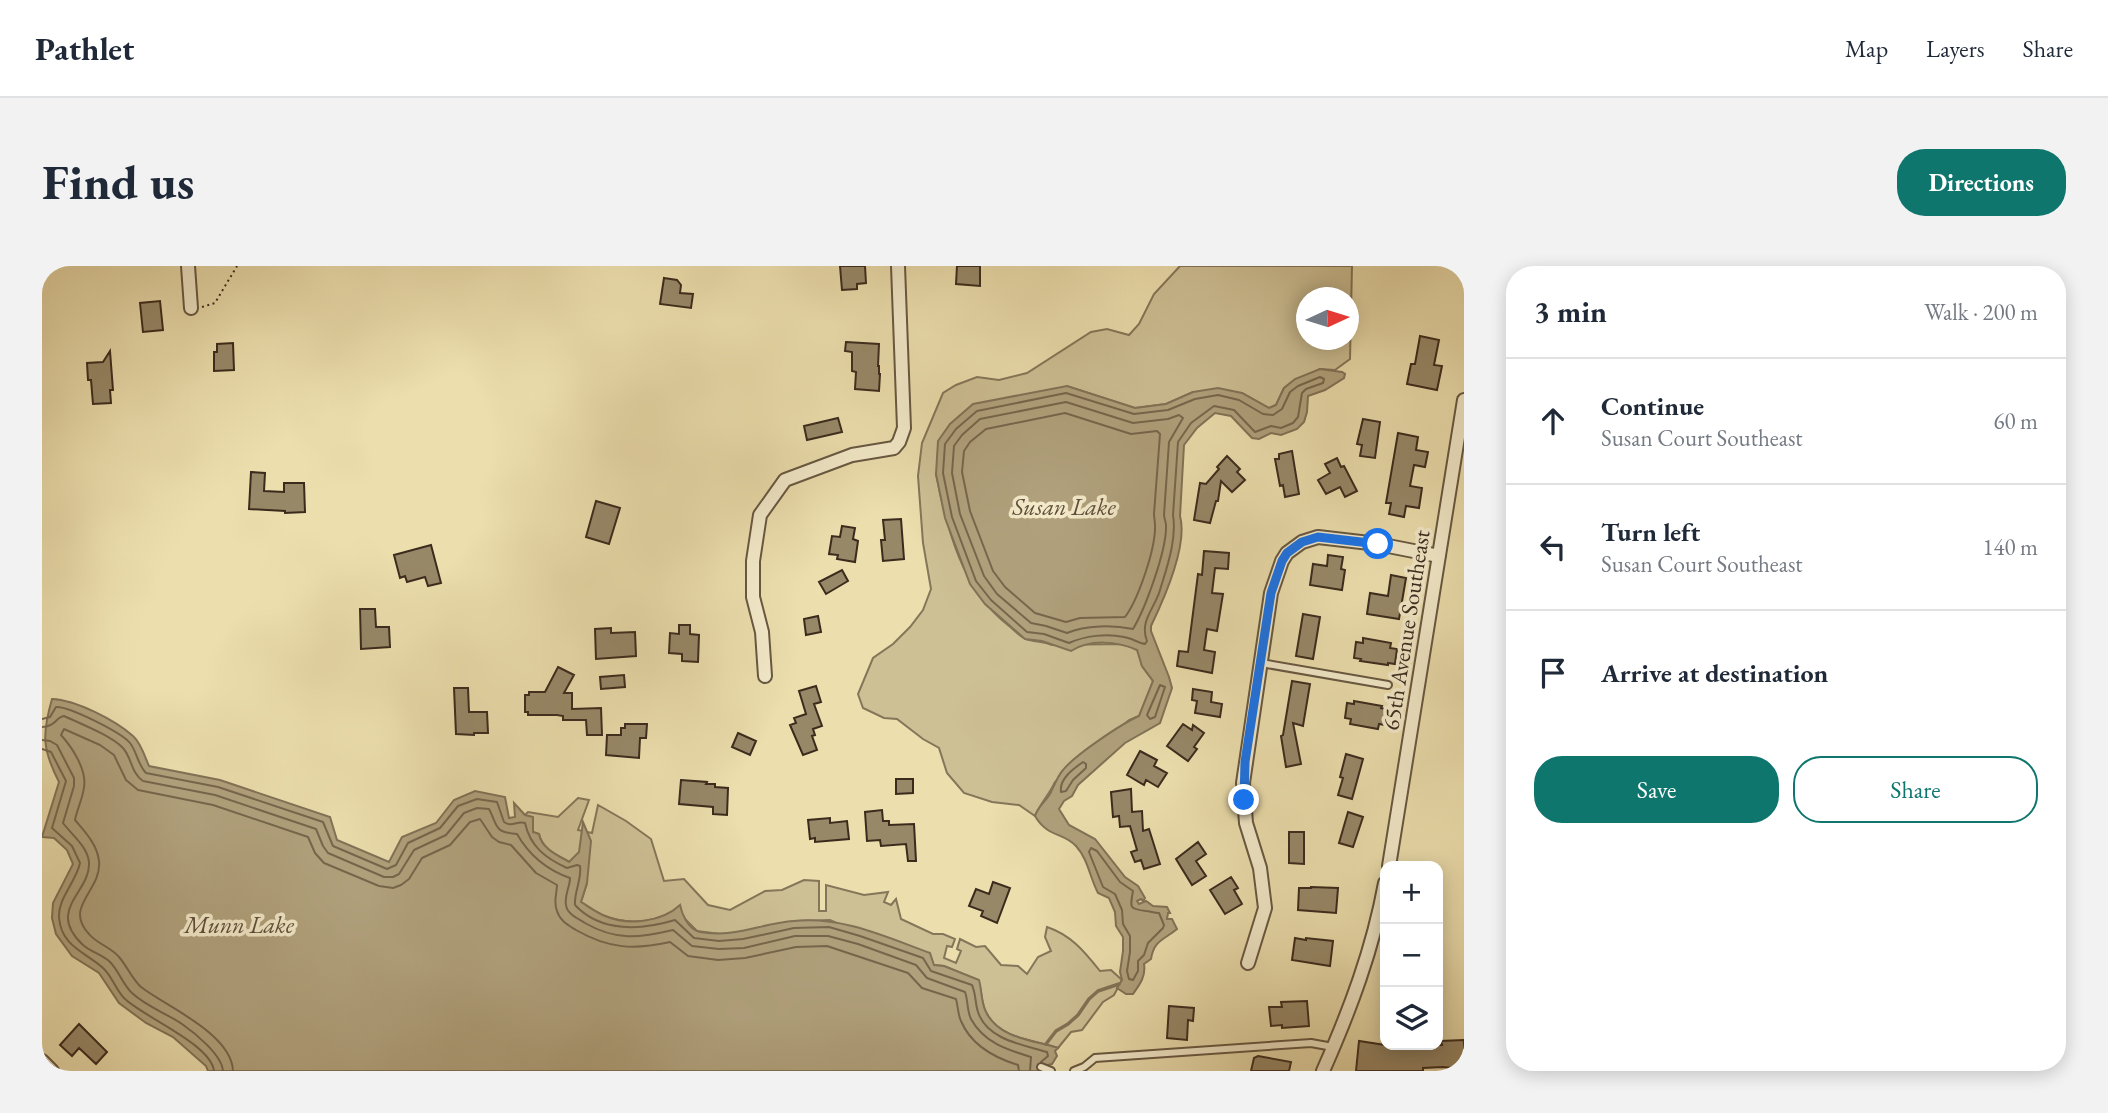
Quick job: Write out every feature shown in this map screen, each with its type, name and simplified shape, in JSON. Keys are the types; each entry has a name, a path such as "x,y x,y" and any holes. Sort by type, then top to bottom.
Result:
{"street":[{"path":"188,266 191,308"},
{"path":"765,676 752,561 760,515 785,480 852,455 894,448 904,428 898,266"},
{"name":"65th Avenue Southeast","path":"1389,861 1464,400"},
{"path":"1248,963 1265,908 1260,868 1246,823 1243,793 1245,762 1271,593 1278,570 1287,553 1309,539 1329,538 1439,556"},
{"path":"1323,1071 1365,965 1380,904"},
{"path":"42,1061 52,1071"}],"lane":[{"path":"1261,663 1388,685"},
{"path":"1074,1071 1095,1058 1311,1043 1334,1047"},
{"path":"1041,1067 1051,1071"}],"path":[{"path":"191,308 215,303 237,266"}],"shaded area":[{"path":"1180,266 1352,266 1352,287 1296,287 1296,350 1350,350 1350,359 1335,370 1320,369 1284,388 1276,405 1269,408 1242,393 1193,392 1166,404 1135,408 1067,386 936,474 945,516 959,557 979,595 993,611 1019,635 1029,640 1052,645 1123,644 1138,650 1142,666 1153,681 1139,716 1129,720 1055,782 1035,816 1019,805 992,802 964,793 947,773 939,748 897,719 884,718 863,708 858,694 873,658 893,644 910,627 923,610 931,589 923,543 918,476 922,443 943,393 977,377 999,380 1027,373 1091,332 1107,329 1129,335 1139,324 1154,294"},
{"path":"578,798 589,800 578,830 592,833 598,805 626,821 651,839 664,881 684,879 708,905 730,910 765,891 782,890 804,880 819,881 819,911 826,911 826,885 864,895 888,892 884,902 891,905 896,899 901,919 933,934 943,934 955,939 952,947 947,946 944,958 956,963 961,951 957,949 960,939 976,947 985,946 1001,965 1018,966 1027,974 1038,957 1051,951 1045,937 1047,927 1070,939 1100,971 1111,970 1122,980 1114,995 1103,1002 1082,1030 1071,1032 1058,1048 1018,1037 999,1028 984,1008 978,980 944,966 934,965 830,920 794,921 720,934 697,931 682,916 680,906 664,916 644,921 624,921 605,916 581,902 587,883 579,853 570,862 551,851 543,844 539,834 533,832 525,815 528,812 558,817"}],"water":[{"name":"Susan Lake","path":"1320,369 1342,372 1345,374 1344,378 1325,390 1308,396 1304,422 1297,429 1281,435 1271,433 1259,439 1252,438 1231,416 1215,413 1197,428 1184,445 1181,542 1173,572 1151,626 1172,688 1160,723 1125,743 1078,785 1072,796 1064,801 1059,809 1069,825 1095,839 1125,877 1138,886 1145,898 1143,901 1137,901 1139,904 1146,901 1153,906 1167,907 1170,913 1167,919 1172,919 1177,929 1157,944 1151,959 1144,964 1138,987 1133,994 1126,994 1117,988 1122,980 1120,972 1123,937 1116,926 1115,912 1109,898 1098,893 1076,846 1045,828 1035,816 1059,776 1077,756 1139,716 1153,681 1142,666 1137,650 1121,645 1095,643 1071,651 1042,641 1025,639 985,604 970,584 945,518 936,474 938,441 950,424 973,404 1067,386 1135,408 1166,404 1193,392 1218,388 1242,393 1269,408 1276,405 1284,388 1295,379"},
{"name":"Munn Lake","path":"52,699 83,707 125,730 138,742 149,766 220,780 330,817 337,840 389,862 402,837 436,823 454,800 475,791 505,797 509,818 515,817 514,803 525,815 533,817 533,832 539,834 543,844 551,851 569,862 579,852 583,822 591,841 587,883 581,902 602,915 624,921 645,921 673,911 680,905 688,924 701,932 730,933 783,922 812,920 864,929 930,953 934,965 944,966 979,980 984,1008 999,1028 1018,1037 1058,1048 1055,1051 1057,1056 1052,1064 1047,1065 1045,1071 208,1071 206,1066 173,1037 146,1023 119,1003 99,973 72,956 56,934 52,918 53,903 73,864 67,850 54,838 42,837 59,782 49,760 45,741 46,722"}],"building":[{"path":"840,266 865,266 866,283 857,284 857,289 842,290"},
{"path":"957,266 980,266 980,286 956,284"},
{"path":"664,278 677,280 681,285 680,293 693,294 691,308 660,304"},
{"path":"160,301 163,330 143,332 140,303"},
{"path":"1420,336 1439,340 1434,365 1442,366 1437,390 1407,384 1411,364 1415,364"},
{"path":"846,342 879,344 879,391 855,389 856,372 852,371 852,352 845,351"},
{"path":"233,343 234,370 214,371 217,344"},
{"path":"110,351 113,390 110,390 111,403 93,404 87,363 103,362"},
{"path":"838,418 842,432 807,440 804,426"},
{"path":"1363,419 1380,422 1375,458 1360,456 1362,445 1357,444"},
{"path":"1398,433 1418,437 1416,450 1428,452 1425,467 1414,465 1410,486 1422,488 1419,508 1406,506 1404,517 1389,514 1391,503 1386,503"},
{"path":"1292,451 1299,494 1285,497 1275,459 1279,459 1279,454"},
{"path":"1227,456 1240,469 1237,472 1245,480 1232,492 1221,481 1218,501 1210,523 1194,520 1200,483 1206,484"},
{"path":"1337,458 1357,491 1345,497 1340,487 1326,494 1318,480 1330,473 1325,464"},
{"path":"251,472 265,473 264,491 284,492 284,483 304,483 305,512 249,509"},
{"path":"596,501 620,508 609,544 586,537"},
{"path":"901,519 904,559 883,561 883,520"},
{"path":"842,526 855,528 853,539 858,541 855,562 837,559 838,555 829,554 832,536 840,537"},
{"path":"431,545 441,583 428,586 425,577 407,582 405,576 400,578 394,555"},
{"path":"1204,551 1229,553 1228,569 1215,568 1212,593 1223,594 1217,631 1207,629 1204,650 1215,652 1212,673 1177,666 1179,651 1188,652 1198,574 1202,575"},
{"path":"1328,555 1343,557 1341,569 1345,570 1342,590 1310,585 1313,564 1327,566"},
{"path":"842,570 848,581 826,594 819,582"},
{"path":"1391,575 1406,578 1399,619 1367,614 1370,593 1388,596"},
{"path":"360,609 375,609 376,627 389,627 390,647 361,649"},
{"path":"1303,614 1320,617 1313,659 1296,656"},
{"path":"818,616 821,632 806,635 804,619"},
{"path":"679,625 690,625 690,634 699,635 698,662 682,661 682,654 669,653 670,633 679,634"},
{"path":"611,628 611,633 635,632 636,656 596,659 595,629"},
{"path":"1363,638 1391,643 1390,648 1397,649 1395,664 1354,658 1356,642 1363,643"},
{"path":"558,667 574,675 564,693 572,693 572,709 601,708 602,735 587,735 586,720 563,720 563,716 528,715 528,712 525,712 525,695 529,695 529,692 545,692"},
{"path":"624,675 625,687 601,689 600,677"},
{"path":"1292,681 1310,684 1303,726 1293,723 1301,764 1286,767 1281,736"},
{"path":"816,686 821,702 814,704 822,726 813,729 815,735 812,736 817,750 803,755 790,725 796,723 794,718 806,714 799,691"},
{"path":"454,688 468,688 469,712 487,712 488,733 456,734"},
{"path":"1193,689 1212,692 1211,702 1222,704 1220,717 1195,713 1197,701 1192,700"},
{"path":"1354,701 1382,706 1381,708 1388,710 1385,725 1379,724 1378,729 1350,724 1351,719 1345,718 1347,703 1354,704"},
{"path":"625,724 647,724 646,738 640,738 639,758 606,755 607,735 621,735 621,728 625,728"},
{"path":"1183,724 1192,730 1193,725 1204,733 1188,761 1167,746"},
{"path":"738,733 756,741 750,755 732,747"},
{"path":"1140,751 1157,760 1154,766 1167,773 1158,787 1146,780 1144,785 1127,775"},
{"path":"1346,754 1363,759 1352,799 1338,795"},
{"path":"896,779 913,779 913,793 896,794"},
{"path":"681,780 707,782 706,784 715,784 715,787 728,788 727,815 713,814 713,807 679,804"},
{"path":"1131,789 1132,812 1142,811 1143,831 1149,829 1160,864 1144,869 1141,860 1135,862 1131,852 1137,850 1130,826 1120,827 1119,816 1113,817 1111,792"},
{"path":"882,810 883,821 889,821 889,825 914,824 916,861 908,861 906,844 881,846 880,840 867,841 865,812"},
{"path":"1348,812 1363,817 1353,847 1339,843"},
{"path":"830,818 830,823 847,821 849,839 815,842 815,838 810,839 808,820"},
{"path":"1289,832 1304,832 1304,864 1289,863"},
{"path":"1198,842 1206,854 1196,861 1206,876 1192,885 1176,859"},
{"path":"1231,877 1238,888 1234,890 1242,904 1225,914 1210,890"},
{"path":"993,882 1010,888 997,923 981,916 983,911 969,906 976,889 989,894"},
{"path":"1299,888 1338,888 1336,913 1298,910"},
{"path":"1295,938 1333,941 1330,966 1292,960"},
{"path":"1307,1001 1309,1026 1271,1026 1269,1007 1282,1007 1281,1002"},
{"path":"1169,1006 1194,1008 1193,1021 1188,1020 1187,1040 1167,1038"},
{"path":"79,1024 107,1052 96,1064 79,1048 72,1056 60,1045"},
{"path":"1464,1040 1464,1070 1454,1071 1453,1068 1443,1067 1423,1068 1423,1071 1356,1071 1359,1041 1380,1044 1380,1050 1443,1050 1443,1041"},
{"path":"1258,1056 1291,1062 1289,1071 1251,1071 1254,1058"}],"waterway":[{"path":"1046,1044 1056,1031 1078,1015 1098,991 1119,984"}],"route":[{"path":"1244,800 1245,762 1271,593 1282,561 1287,553 1302,542 1318,537 1378,544"}]}
